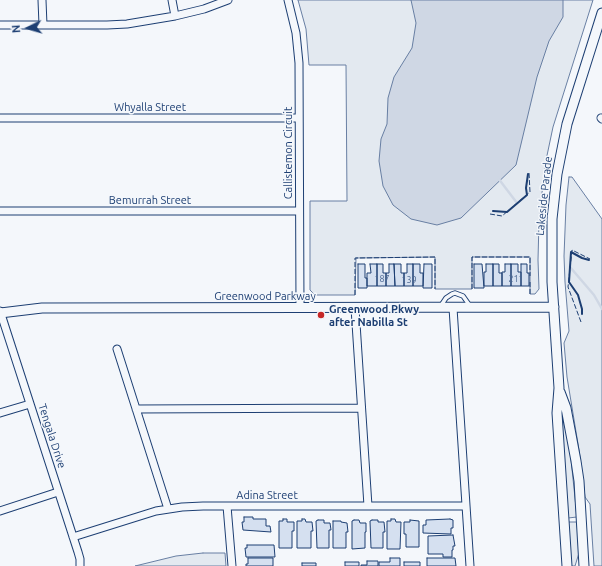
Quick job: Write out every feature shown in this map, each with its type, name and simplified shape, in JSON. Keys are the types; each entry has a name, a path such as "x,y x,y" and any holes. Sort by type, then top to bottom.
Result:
{"street":[{"path":"42,0 43,25"},
{"path":"172,0 175,16"},
{"path":"0,25 116,24 175,16 204,9 228,0"},
{"name":"Callistemon Circuit","path":"288,0 296,33 298,52 300,308"},
{"name":"Lakeside Parade","path":"567,566 557,413 559,388 551,234 556,174 567,124 602,13"},
{"name":"Whyalla Street","path":"0,118 299,118"},
{"name":"Bemurrah Street","path":"0,211 299,211"},
{"name":"Greenwood Parkway","path":"0,312 42,308 554,307"},
{"path":"355,308 368,506"},
{"path":"453,308 470,566"},
{"name":"Tengala Drive","path":"0,312 80,559 80,566"},
{"path":"117,349 168,508"},
{"name":"Lakeside Parade","path":"559,388 566,408 579,481 584,566"},
{"path":"0,413 30,404"},
{"path":"136,409 361,408"},
{"path":"0,511 58,492"},
{"name":"Adina Street","path":"73,537 168,508 203,506 466,506"},
{"path":"226,506 232,566"}],"lane":[{"path":"440,308 446,298 452,294 463,296 469,302 470,308"}],"shaded area":[{"path":"298,0 593,0 553,127 545,165 539,221 539,289 535,294 530,294 530,257 472,257 472,289 435,289 435,257 356,258 355,295 315,295 310,290 310,201 347,201 346,65 309,65 306,29"},
{"path":"411,0 563,0 563,17 549,41 537,77 516,165 461,218 437,225 411,219 393,205 383,186 379,161 381,139 387,124 388,98 394,77 412,48 416,23"},
{"path":"569,177 572,177 602,219 602,566 594,566 590,504 585,497 567,377 564,343 569,331 564,256 566,205"},
{"path":"561,418 564,418 570,450 577,517 568,518"},
{"path":"568,522 577,522 579,553 575,566 571,566"},
{"path":"203,553 225,553 226,566 135,566 176,556"}],"building":[{"path":"358,264 365,264 367,288 358,288"},
{"path":"370,264 377,264 377,286 367,286 367,273 371,273"},
{"path":"377,264 383,264 383,273 386,273 386,286 377,286"},
{"path":"389,264 394,264 395,286 386,286 386,273 389,273"},
{"path":"394,264 401,264 401,273 404,273 404,286 395,286"},
{"path":"407,264 413,264 413,286 404,286 404,273 407,273"},
{"path":"413,264 420,264 420,273 423,273 423,286 413,286"},
{"path":"424,264 432,264 432,288 423,288"},
{"path":"474,264 482,264 484,288 474,288"},
{"path":"486,264 493,264 493,286 484,286 484,272 486,272"},
{"path":"493,264 499,264 499,273 502,273 502,286 493,286"},
{"path":"505,264 511,264 511,286 502,286 502,272 505,272"},
{"path":"511,264 518,264 518,272 521,272 521,286 511,286"},
{"path":"521,264 527,264 529,286 521,286"},
{"path":"244,517 266,519 266,526 270,526 271,532 243,530 242,522 244,522"},
{"path":"283,519 287,519 287,522 294,522 294,531 292,531 292,548 279,548 279,521 283,521"},
{"path":"302,519 305,519 306,522 312,522 313,531 311,531 311,548 297,548 297,521 302,521"},
{"path":"391,519 395,519 396,522 401,522 400,549 387,549 387,521 391,521"},
{"path":"324,520 324,523 330,523 331,530 329,530 329,548 317,548 316,521"},
{"path":"359,520 360,523 366,523 365,548 352,549 352,521"},
{"path":"410,520 419,521 419,547 406,547 404,522 410,522"},
{"path":"426,520 453,520 451,534 423,533 423,525 426,525"},
{"path":"333,521 347,523 348,532 346,532 346,548 333,548"},
{"path":"370,521 384,522 385,532 383,532 383,548 371,548"},
{"path":"453,535 455,546 453,546 452,557 443,557 443,554 428,554 428,536"},
{"path":"247,545 274,545 275,557 246,557 245,548 247,548"},
{"path":"248,558 273,558 273,566 246,566 246,564 248,564"},
{"path":"390,558 400,558 400,566 379,566 379,562 390,562"},
{"path":"427,558 455,558 456,566 427,566"},
{"path":"367,561 378,561 378,566 361,566 367,565"},
{"path":"345,562 359,562 359,566 345,566"},
{"path":"404,562 420,562 420,566 404,566"},
{"path":"302,563 316,563 316,566 302,566"}],"waterway":[{"path":"498,178 517,203"},
{"path":"570,267 594,295 602,309"}],"fence":[{"path":"490,214 502,216 530,192 529,173"},
{"path":"581,322 568,287 572,250 590,259"},
{"path":"355,295 355,258 435,257 435,289"},
{"path":"472,289 472,257 530,257 530,276"},
{"path":"530,282 530,294"}],"wall":[{"path":"493,211 507,212 527,195 526,188 528,174"},
{"path":"582,314 578,295 569,282 571,252 589,260"}],"place":[{"name":"Greenwood Pkwy after Nabilla St","path":"321,315"}]}
